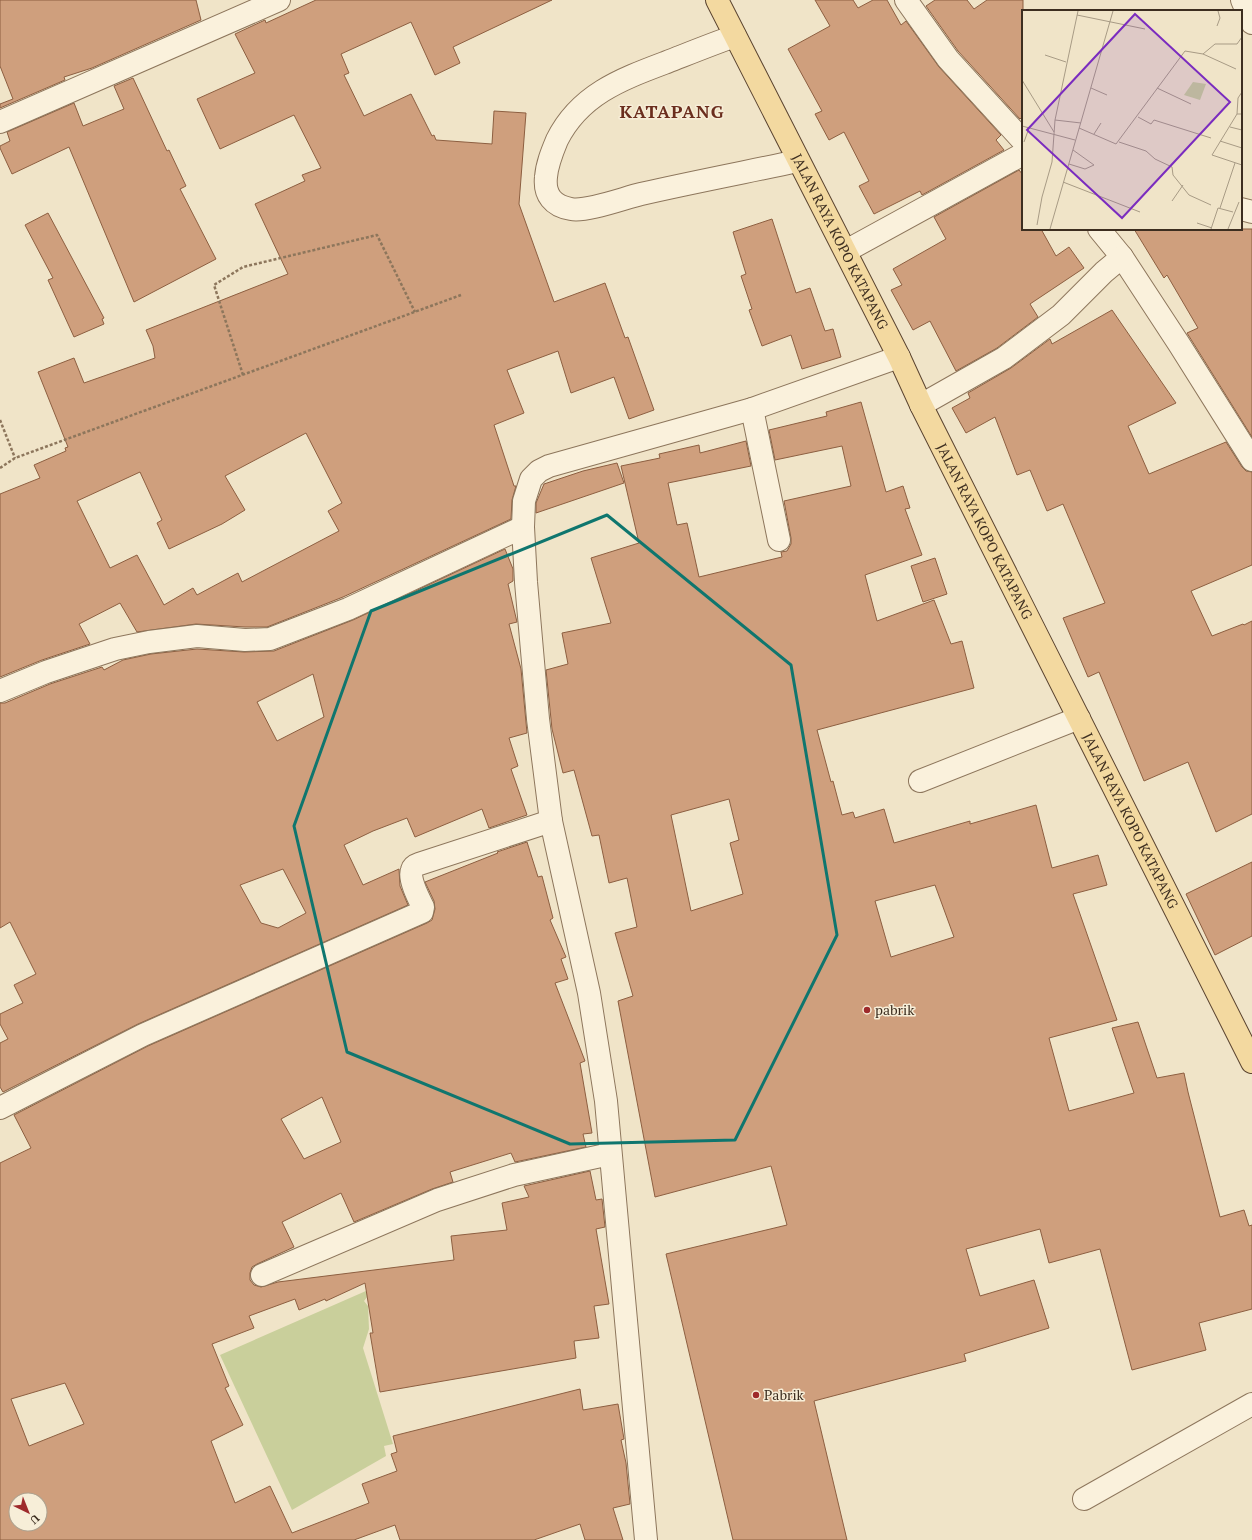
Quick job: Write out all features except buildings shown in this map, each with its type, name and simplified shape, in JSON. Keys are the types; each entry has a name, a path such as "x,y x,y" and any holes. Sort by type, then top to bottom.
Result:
{"main road":[{"name":"JALAN RAYA KOPO KATAPANG","path":"717,0 798,161 900,357 920,405 1252,1062"}],"street":[{"path":"0,122 279,0"},
{"path":"906,0 948,59 1022,140"},
{"path":"1242,0 1252,23"},
{"path":"1242,32 1252,27"},
{"path":"735,36 628,76 609,86 579,108 563,128 552,150 546,172 545,187 548,195 553,201 561,206 572,209 590,207 640,194 798,161"},
{"path":"846,251 1022,155"},
{"path":"1242,209 1252,212"},
{"path":"1099,230 1114,264 1179,344 1252,460"},
{"path":"920,405 1004,358 1061,315 1114,264"},
{"path":"646,1540 606,1101 589,993 551,821 538,719 526,582 523,527 524,501 531,479 539,471 549,466 752,409 900,357"},
{"path":"752,409 779,540"},
{"path":"0,691 46,672 103,653 149,642 197,636 245,640 270,639 348,609 523,527"},
{"path":"920,781 1079,718"},
{"path":"0,1108 143,1036 356,940 422,912 423,907 411,877 413,867 551,821"},
{"path":"262,1275 437,1200 514,1175 610,1154"},
{"path":"1084,1499 1252,1404"}],"path":[{"path":"243,375 214,285 243,268 377,235 416,312"},
{"path":"0,468 15,458 461,295"},
{"path":"0,420 15,458"}],"highlighted area":[{"path":"607,515 791,665 837,935 735,1140 570,1144 347,1052 294,826 371,611"}],"green space":[{"path":"375,1287 364,1301 368,1306 369,1329 363,1348 393,1444 384,1446 386,1456 292,1510 220,1355"}],"place":[{"name":"pabrik","path":"867,1010"},
{"name":"Pabrik","path":"756,1395"}],"district":[{"name":"KATAPANG","path":"672,112"}]}
